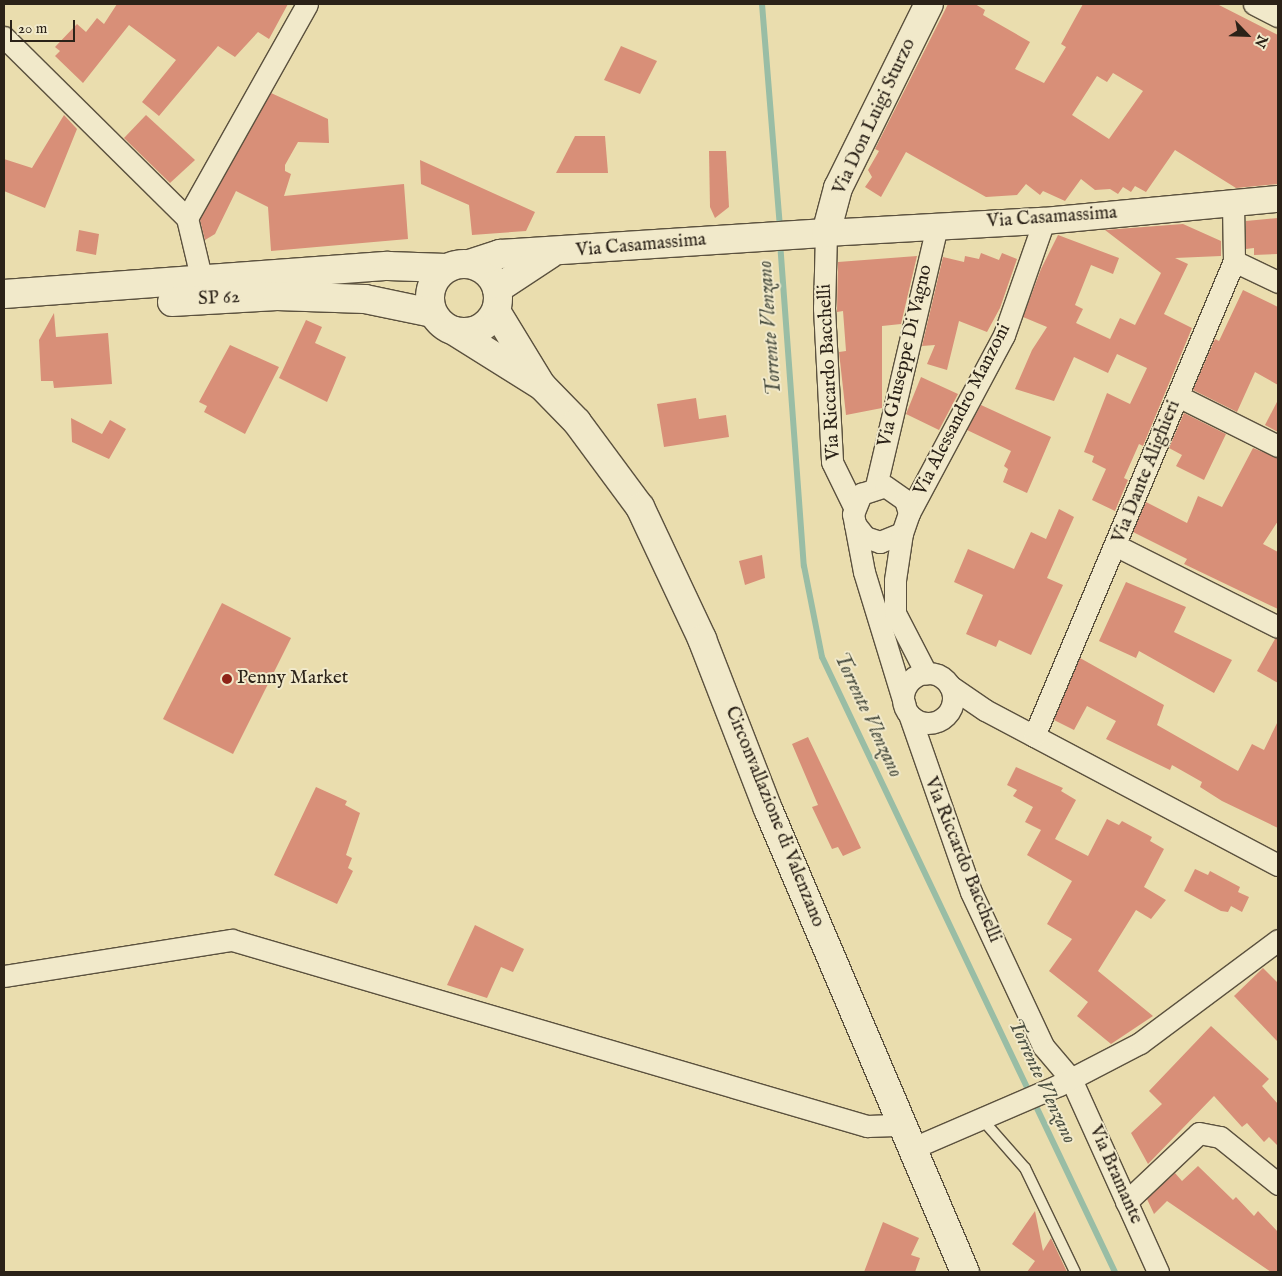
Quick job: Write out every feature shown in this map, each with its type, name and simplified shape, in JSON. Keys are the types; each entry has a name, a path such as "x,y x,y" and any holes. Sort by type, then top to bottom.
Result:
{"main road":[{"name":"Via Don Luigi Sturzo","path":"818,234 838,188 929,4"},
{"name":"Via Casamassima","path":"457,266 500,254 550,254 818,234"},
{"path":"454,332 483,327 496,300 550,254"},
{"name":"SP 62","path":"4,294 388,266 457,266"},
{"path":"457,266 487,272 496,300 542,386 454,332 432,313 429,293 457,266"},
{"name":"SP 62","path":"4,312 277,296 365,299 432,313"},
{"name":"Circonvallazione di Valenzano","path":"542,386 577,422 640,508 702,639 768,809 908,1136 963,1271"}],"street":[{"path":"187,218 307,4"},
{"path":"1254,4 1278,16"},
{"path":"4,37 187,218 202,281"},
{"name":"Via Casamassima","path":"818,234 1044,221 1278,199"},
{"name":"Via Dante Alighieri","path":"1034,736 1117,546 1234,261 1233,202"},
{"name":"Via Alessandro Manzoni","path":"906,523 1004,335 1044,221"},
{"name":"Via GIuseppe Di Vagno","path":"876,486 937,226"},
{"name":"Via Riccardo Bacchelli","path":"818,234 832,462 865,537 880,542 906,523"},
{"path":"1234,261 1278,282"},
{"path":"1178,396 1278,446"},
{"path":"854,515 861,494 876,486 899,492 906,523 895,613 926,673 940,676 950,686 1034,736 1278,865"},
{"name":"Via Riccardo Bacchelli","path":"854,515 864,572 907,710 971,892 1043,1046 1065,1082"},
{"path":"1117,546 1278,627"},
{"name":"Via Riccardo Bacchelli","path":"907,710 906,686 914,677 926,673"},
{"path":"907,710 928,722 942,718 952,706 950,686"},
{"path":"4,976 232,940 867,1126 908,1136 981,1118 1065,1082 1140,1043 1278,940"},
{"name":"Via Bramante","path":"1065,1082 1126,1202 1158,1272"},
{"path":"1126,1202 1199,1133 1220,1138 1278,1184"}],"lane":[{"path":"981,1118 1025,1168 1075,1272"}],"building":[{"path":"117,4 288,4 269,39 258,32 235,57 218,46 159,116 142,102 176,60 129,25 83,83 55,56 60,51 55,47 77,24 86,32 97,18 104,24"},
{"path":"948,4 975,4 985,10 983,15 1030,42 1015,69 1044,83 1066,47 1061,44 1083,4 1217,4 1278,35 1278,184 1236,188 1175,150 1146,192 1135,186 1131,192 1123,187 1118,194 1110,189 1095,190 1081,179 1065,201 1043,191 1040,195 1026,184 1017,195 986,197 906,152 881,197 865,187 872,177 868,170 879,151 875,149","holes":["1113,73 1143,91 1109,139 1072,115 1097,76 1107,82"]},
{"path":"621,46 657,61 640,94 604,80"},
{"path":"271,93 328,119 329,143 298,142 285,165 285,171 291,174 284,196 404,184 408,239 271,251 268,207 236,191 215,234 205,240 200,220"},
{"path":"64,115 77,129 45,208 4,191 4,159 32,168"},
{"path":"146,115 195,160 170,183 124,138"},
{"path":"575,136 605,136 608,173 556,173"},
{"path":"709,151 726,151 729,207 715,218 710,207"},
{"path":"420,160 535,212 526,231 472,235 469,205 421,184"},
{"path":"1278,218 1278,254 1254,255 1254,248 1246,249 1246,221"},
{"path":"1183,224 1221,241 1221,256 1175,258 1188,264 1164,314 1192,328 1143,446 1139,444 1124,478 1128,480 1115,511 1092,500 1106,469 1092,462 1094,456 1084,452 1107,393 1130,404 1147,368 1117,354 1108,373 1074,357 1054,401 1015,389 1032,350 1047,327 1023,317 1041,269 1058,235 1119,258 1113,274 1091,265 1075,305 1083,309 1076,323 1110,339 1120,318 1135,325 1161,273 1105,230"},
{"path":"79,230 99,234 96,255 76,251"},
{"path":"981,253 999,260 1002,253 1017,259 1000,308 987,332 959,321 947,370 927,364 935,345 922,346 943,257 964,262 965,256 979,259"},
{"path":"917,256 901,324 882,326 882,408 846,415 839,352 846,351 843,311 837,312 838,262"},
{"path":"1243,290 1278,307 1278,385 1255,372 1237,412 1193,390 1215,339 1219,341"},
{"path":"54,313 56,337 108,333 112,384 54,388 53,381 41,381 39,340"},
{"path":"306,320 322,327 315,343 346,357 327,402 279,378"},
{"path":"230,345 279,367 245,434 204,412 207,406 199,402"},
{"path":"921,377 958,394 939,430 906,414"},
{"path":"696,398 699,419 726,415 729,437 664,447 657,404"},
{"path":"1278,400 1278,432 1265,425"},
{"path":"981,405 1051,437 1027,493 1003,482 1008,469 1004,466 1011,451 967,430"},
{"path":"1184,413 1226,434 1204,480 1176,466 1182,455 1169,448"},
{"path":"71,418 102,434 110,420 126,429 109,459 72,442"},
{"path":"1253,448 1278,458 1278,521 1263,544 1278,552 1278,609 1184,564 1187,559 1133,532 1146,502 1187,523 1198,496 1222,507"},
{"path":"1059,509 1074,517 1047,578 1063,585 1031,655 999,640 996,647 966,634 983,595 954,582 968,549 1014,569 1031,532 1046,539"},
{"path":"762,555 765,578 745,585 739,561"},
{"path":"1126,582 1186,607 1174,632 1232,660 1214,693 1139,651 1136,658 1099,641"},
{"name":"Penny Market","path":"222,603 291,638 233,754 163,719"},
{"path":"1275,639 1278,639 1278,683 1257,671"},
{"path":"1080,658 1164,705 1157,725 1238,771 1252,744 1264,750 1278,721 1278,828 1222,801 1200,787 1202,782 1172,765 1170,770 1106,739 1116,721 1087,706 1074,730 1054,720"},
{"path":"808,737 861,848 843,856 838,847 832,849 812,807 818,805 792,744"},
{"path":"1016,767 1063,788 1061,791 1076,800 1055,839 1088,856 1107,819 1119,825 1122,821 1152,837 1150,841 1164,849 1144,887 1166,900 1151,919 1136,910 1098,971 1153,1016 1111,1044 1077,1016 1088,1002 1049,971 1072,939 1047,924 1072,881 1027,855 1041,830 1025,822 1033,807 1013,796 1017,790 1007,785"},
{"path":"316,787 347,801 345,805 360,813 346,855 352,858 348,868 353,871 337,904 274,875"},
{"path":"1195,869 1208,875 1210,871 1240,887 1238,892 1249,897 1242,912 1231,906 1228,912 1221,911 1184,891"},
{"path":"475,925 524,949 513,972 501,967 487,998 447,985"},
{"path":"1263,968 1278,983 1278,1042 1234,996"},
{"path":"1211,1026 1269,1079 1262,1086 1278,1104 1278,1146 1269,1137 1264,1142 1247,1123 1242,1127 1214,1096 1148,1164 1131,1133 1162,1104 1149,1091"},
{"path":"1198,1166 1233,1200 1236,1197 1254,1216 1258,1211 1278,1232 1278,1272 1271,1272 1167,1201 1154,1214 1147,1199 1175,1173 1182,1181"},
{"path":"1035,1211 1043,1251 1051,1238 1067,1272 1027,1272 1035,1261 1012,1244"},
{"path":"883,1222 919,1238 911,1255 920,1258 915,1272 864,1272"}],"waterway":[{"name":"Torrente Vlenzano","path":"762,4 780,229"},
{"name":"Torrente Vlenzano","path":"780,242 804,566 822,657 1115,1272"}],"place":[{"name":"Penny Market","path":"227,679"}]}
